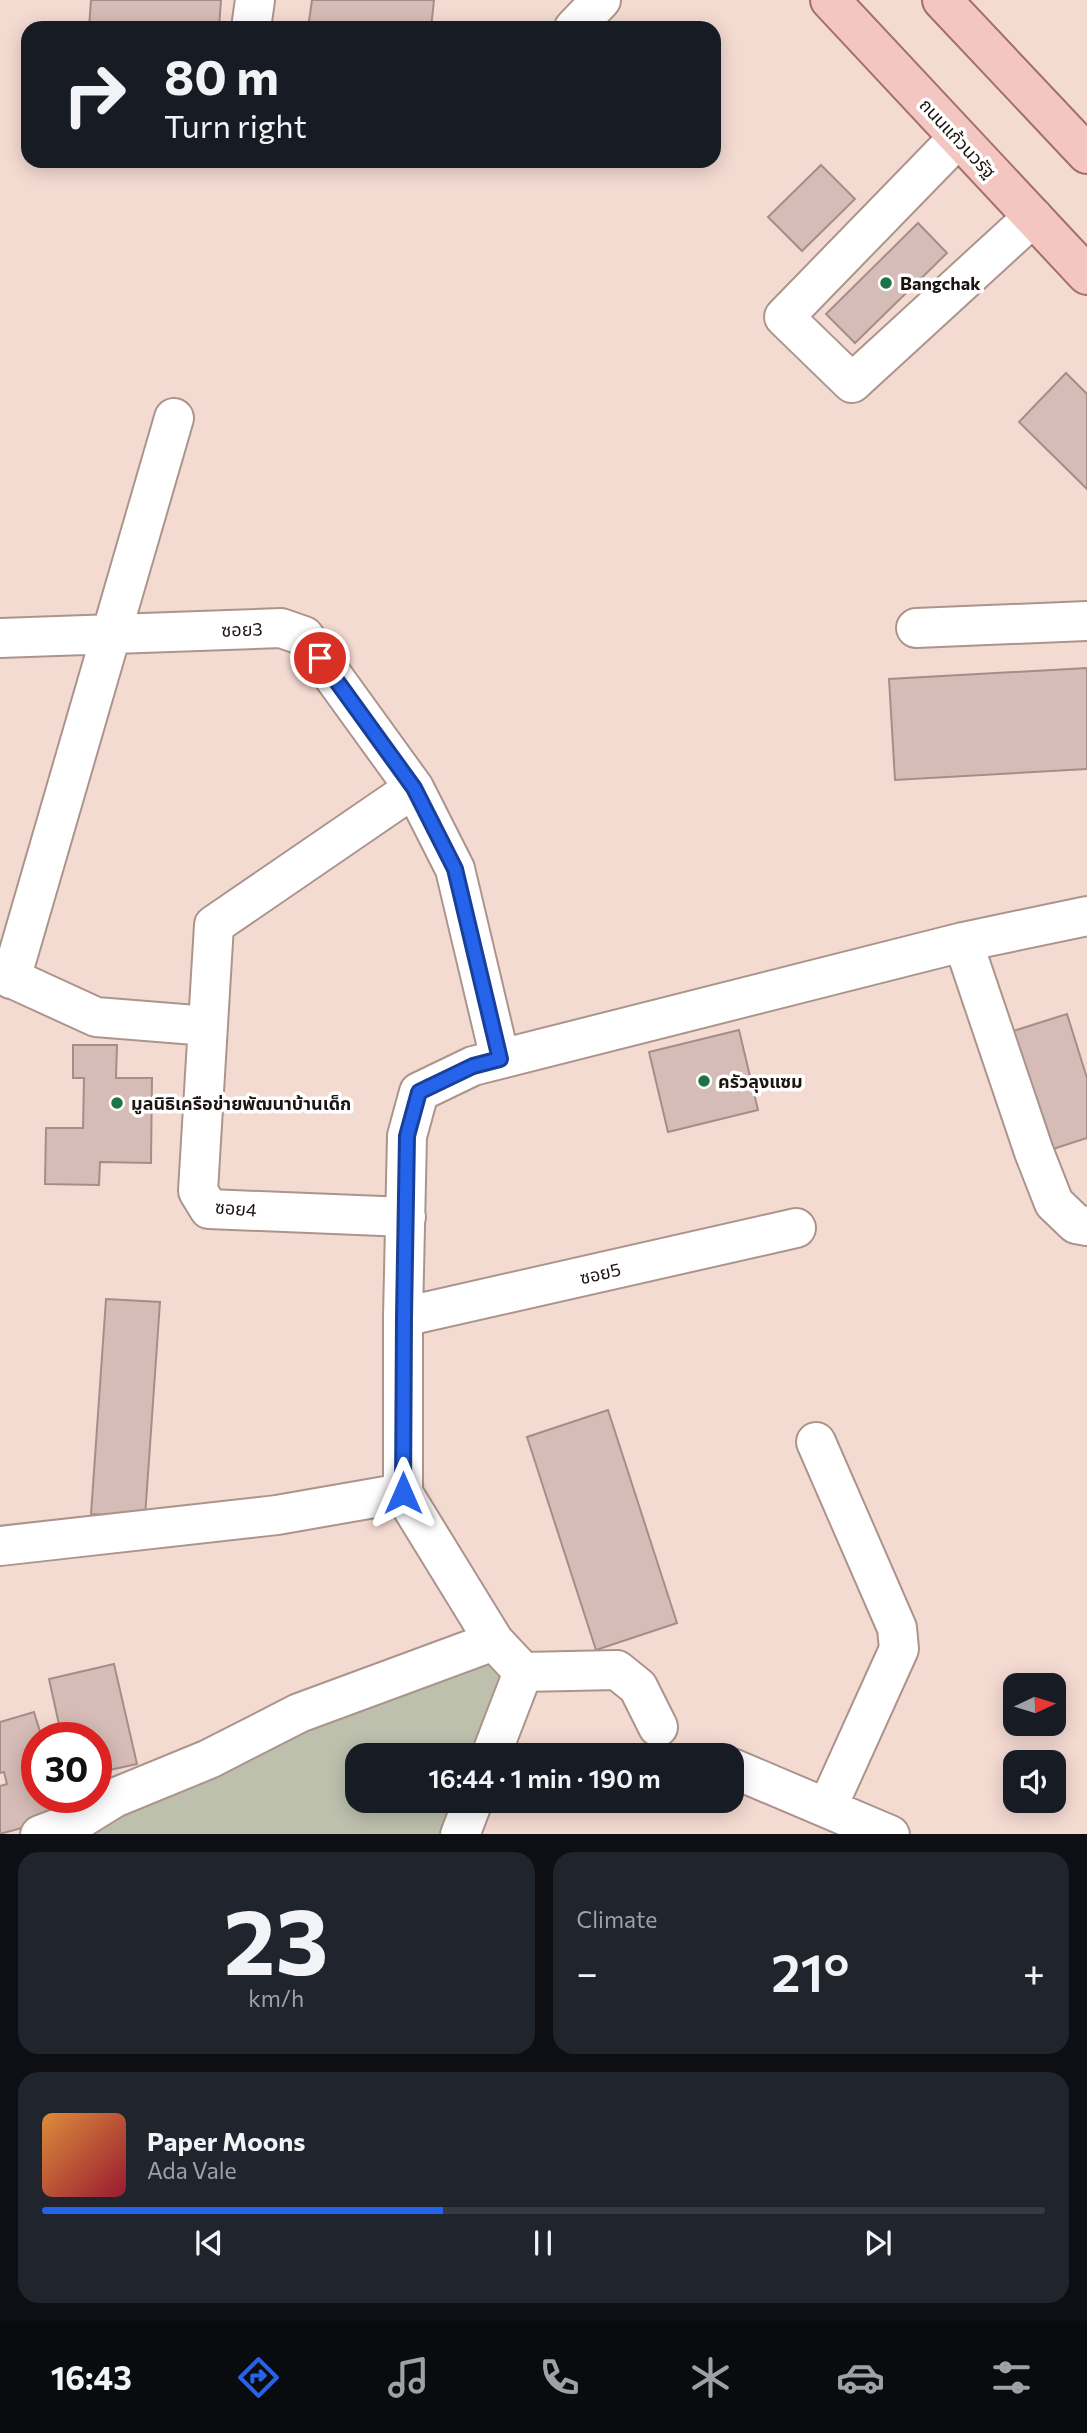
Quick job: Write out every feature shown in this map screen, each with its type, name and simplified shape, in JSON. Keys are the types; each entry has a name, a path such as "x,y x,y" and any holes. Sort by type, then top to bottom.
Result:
{"main road":[{"name":"ถนนแก้วนวรัฐ","path":"830,0 1087,275"},
{"path":"942,0 1087,154"}],"street":[{"path":"252,21 255,0"},
{"path":"582,21 601,0"},
{"path":"958,138 784,317 852,383 1033,217"},
{"path":"174,418 6,975 96,1017 208,1026 214,925 414,788"},
{"path":"916,628 1087,621"},
{"name":"ซอย3","path":"0,638 281,628 304,636 414,788 455,869 500,1059"},
{"path":"658,1727 638,1687 617,1670 523,1672 494,1641 403,1493 407,1136 419,1092 473,1066 963,942 1087,916"},
{"path":"963,942 1054,1203 1076,1224 1087,1226"},
{"name":"ซอย4","path":"208,1026 198,1191 209,1209 406,1217"},
{"name":"ซอย5","path":"404,1317 796,1228"},
{"path":"816,1442 897,1628 899,1649 827,1808"},
{"path":"0,1546 277,1515 403,1493"},
{"path":"43,1834 77,1821 114,1798 209,1759 299,1713 494,1641"},
{"path":"496,1743 523,1672"},
{"path":"744,1773 882,1831"},
{"path":"460,1834 468,1813"}],"green space":[{"path":"492,1659 513,1675 486,1743 345,1743 345,1813 458,1813 449,1834 46,1834 99,1813 112,1813 112,1808"}],"building":[{"path":"91,0 221,0 220,21 90,21"},
{"path":"312,0 434,0 432,21 309,21"},
{"path":"821,165 855,199 802,251 768,217"},
{"name":"Bangchak","path":"918,223 947,253 855,343 826,314"},
{"path":"1066,373 1087,394 1087,489 1019,422"},
{"path":"1087,668 1087,769 895,780 889,679"},
{"path":"1067,1014 1087,1078 1087,1138 1047,1151 1010,1032"},
{"name":"ครัวลุงแซม","path":"739,1030 758,1110 668,1132 649,1052"},
{"name":"มูลนิธิเครือข่ายพัฒนาบ้านเด็ก","path":"73,1045 117,1045 116,1078 152,1078 151,1163 100,1162 99,1185 45,1184 46,1128 83,1128 84,1078 73,1078"},
{"path":"106,1299 160,1302 145,1517 91,1514"},
{"path":"608,1410 677,1623 596,1650 527,1437"},
{"path":"114,1664 137,1764 112,1769 112,1722 58,1722 49,1679"},
{"path":"34,1712 37,1722 21,1722 21,1813 63,1813 64,1816 0,1834 0,1786 7,1784 4,1772 0,1773 0,1722"}],"place":[{"name":"Bangchak","path":"886,283"},
{"name":"ครัวลุงแซม","path":"704,1081"},
{"name":"มูลนิธิเครือข่ายพัฒนาบ้านเด็ก","path":"117,1103"}],"route":[{"path":"320,658 414,788 455,869 500,1059 473,1066 419,1092 407,1136 403,1493"}]}
